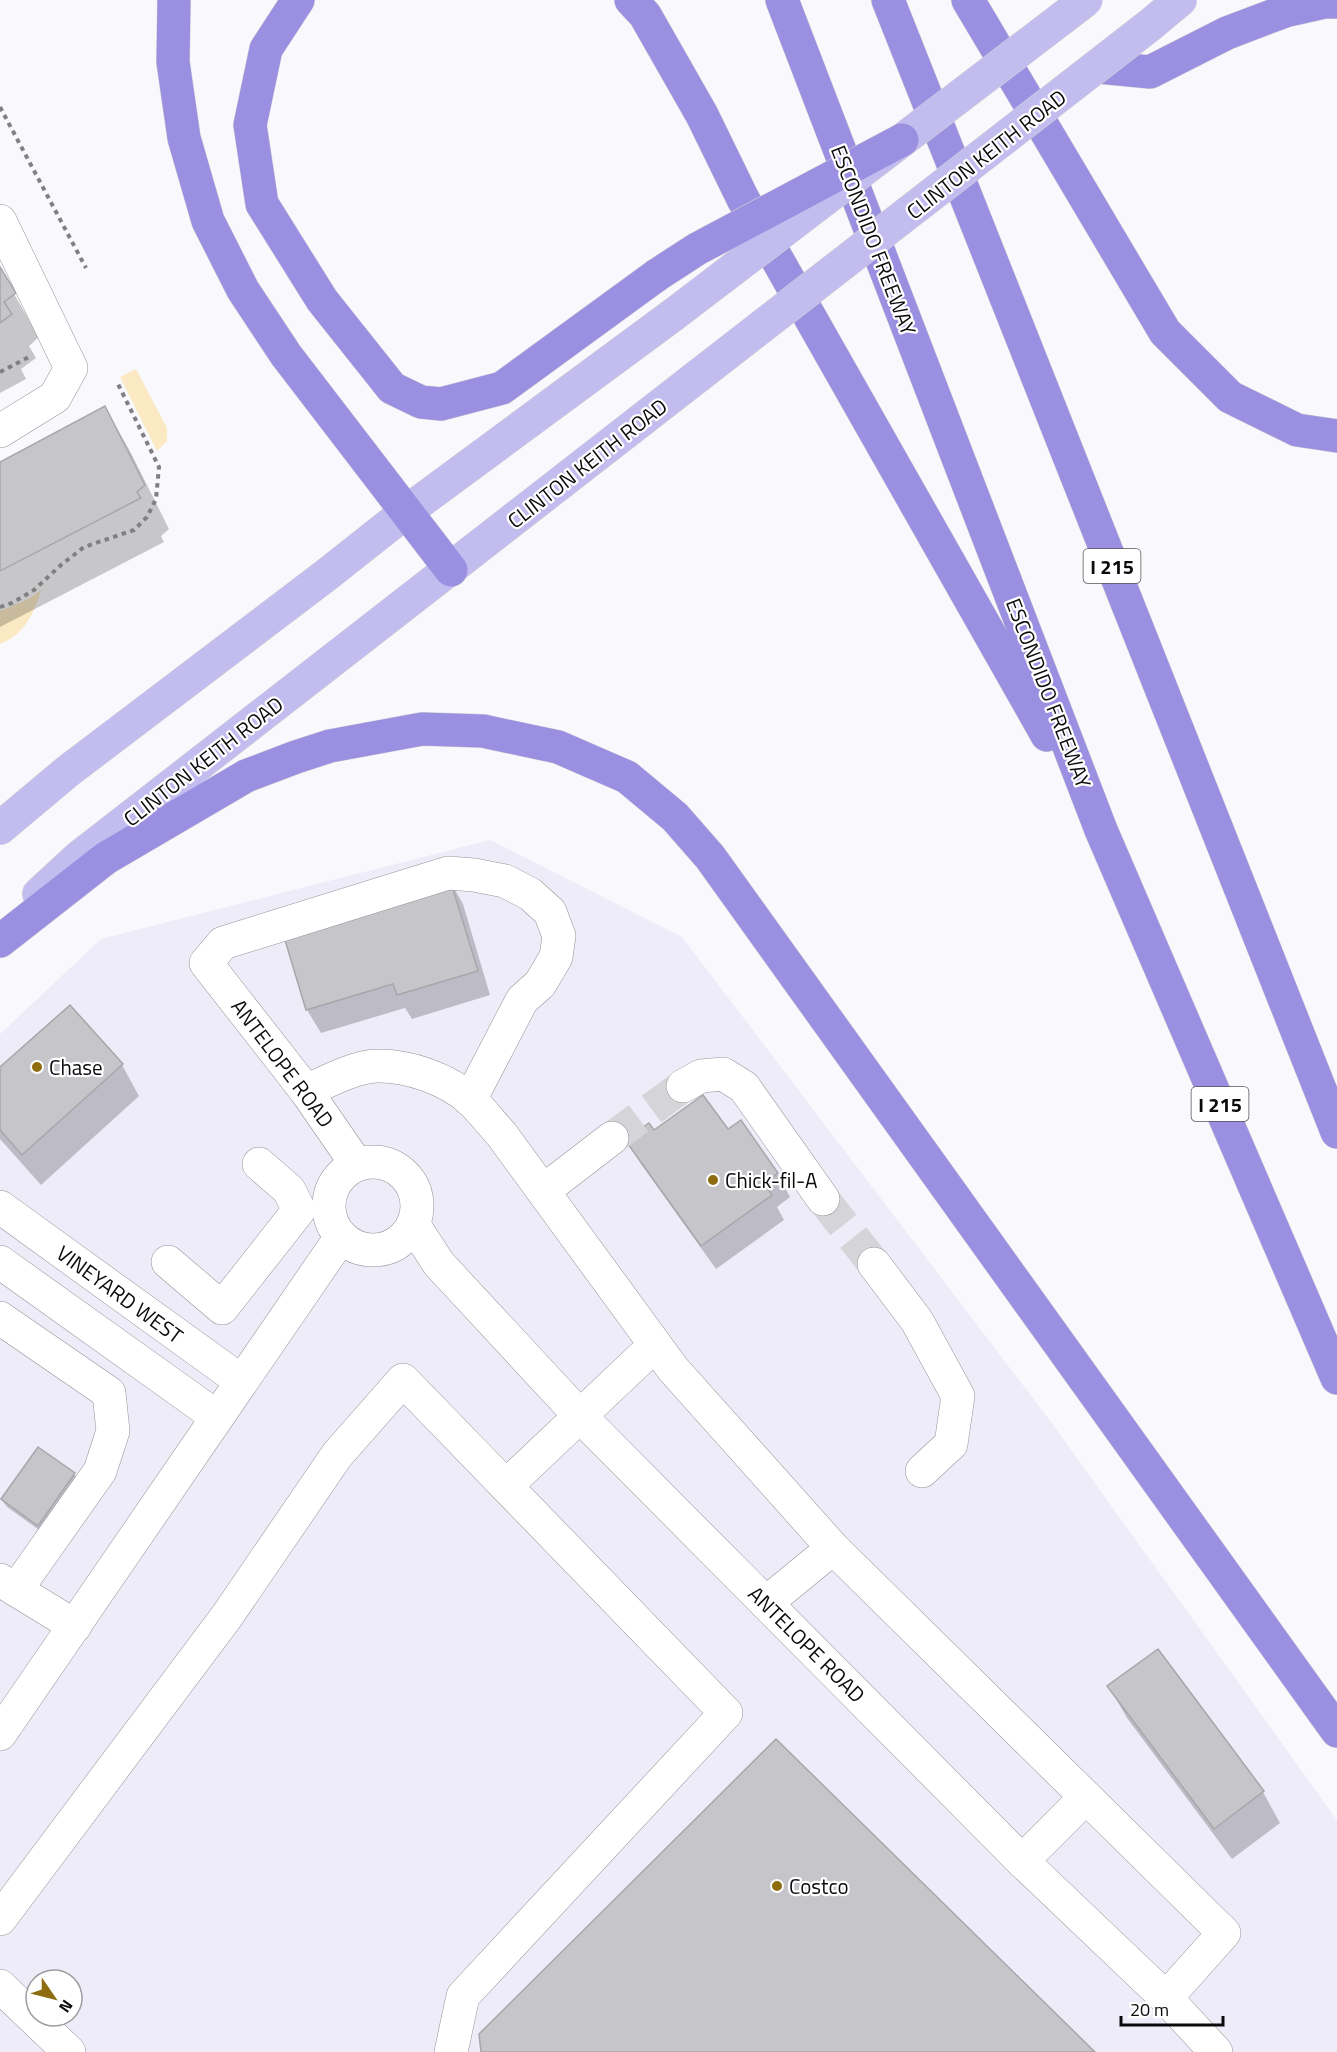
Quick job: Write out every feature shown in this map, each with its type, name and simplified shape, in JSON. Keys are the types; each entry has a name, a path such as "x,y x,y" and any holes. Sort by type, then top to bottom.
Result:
{"highway":[{"path":"174,0 173,62 184,138 208,220 243,290 286,355 451,570"},
{"path":"298,0 266,49 250,125 262,204 322,300 392,388 421,402 441,404 502,388 657,275 697,249 902,140"},
{"path":"632,0 645,15 702,115 743,199 1101,830"},
{"name":"ESCONDIDO FREEWAY","path":"782,0 1101,830 1337,1378"},
{"name":"I 215","path":"888,0 1337,1132"},
{"path":"968,0 1165,332 1230,398 1297,430 1337,436"},
{"path":"1098,67 1150,72 1227,33 1285,11 1325,2 1337,2"},
{"path":"0,941 106,858 167,821 246,776 330,747 422,729 483,731 558,747 627,777 675,817 710,857 1337,1731"}],"main road":[{"path":"4,816 68,771 406,512 673,315 1086,0"},
{"name":"CLINTON KEITH ROAD","path":"0,931 78,858 1098,67 1180,0"}],"street":[{"path":"0,221 71,368 55,397 0,431"},
{"name":"ANTELOPE ROAD","path":"357,1165 306,1091 206,963 223,944 448,873 505,881 531,894 550,912 559,936 556,957 540,984 522,1000 470,1100"},
{"path":"306,1091 340,1076 375,1066 403,1068 427,1076 448,1084 470,1100 502,1135 673,1369 833,1548 1224,1933 1166,1998"},
{"path":"683,1086 701,1076 723,1074 744,1087 823,1199"},
{"path":"543,1191 612,1138"},
{"path":"371,1162 386,1164 399,1171 409,1181 415,1194 417,1209 413,1224 406,1236 394,1245 381,1250 366,1250 352,1246 341,1237 333,1225 329,1212 330,1197 335,1183 357,1165 371,1162"},
{"path":"168,1262 222,1308 299,1210 288,1190 259,1164"},
{"name":"VINEYARD WEST","path":"0,1207 241,1381"},
{"name":"ANTELOPE ROAD","path":"413,1224 439,1264 580,1416 1022,1861 1166,1998 1216,2052"},
{"path":"1,1729 75,1626 341,1237"},
{"name":"VINEYARD WEST","path":"0,1262 217,1417"},
{"path":"874,1264 917,1321 958,1396 951,1444 922,1471"},
{"path":"0,1318 109,1393 113,1431 100,1471 8,1585 75,1626"},
{"path":"506,1486 655,1345"},
{"path":"0,1919 227,1616 337,1455 403,1380 726,1713 463,1996 451,2052"},
{"path":"766,1603 833,1548"},
{"path":"1022,1861 1085,1798"},
{"path":"0,1986 69,2052"}],"path":[{"path":"0,107 86,268"},
{"path":"0,372 34,354"},
{"path":"0,607 34,590 84,547 134,530 147,517 156,500 159,467 118,384"}],"shaded area":[{"path":"136,369 167,428 167,441 157,451 120,377"},
{"path":"41,590 27,623 16,635 0,644 0,611 29,599"},
{"path":"490,840 682,937 1051,1422 1337,1820 1337,2052 0,2052 0,1034 101,939"}],"building":[{"path":"0,267 16,293 4,302 12,314 0,323"},
{"path":"105,406 145,485 137,492 141,498 0,571 0,462"},
{"path":"450,879 478,971 397,995 393,984 306,1010 282,930"},
{"path":"70,1005 123,1064 22,1155 0,1130 0,1067"},
{"path":"703,1095 728,1129 741,1120 778,1173 764,1183 772,1195 701,1246 625,1140 649,1123 654,1130"},
{"path":"38,1447 75,1473 38,1526 1,1499"},
{"path":"1158,1649 1264,1791 1214,1829 1107,1686"},
{"name":"Costco","path":"776,1739 1095,2052 481,2052 479,2034"}],"tunnel":[{"path":"612,1138 683,1086"},
{"path":"823,1199 874,1264"}],"place":[{"name":"Chase","path":"37,1067"},
{"name":"Chick-fil-A","path":"713,1180"},
{"name":"Costco","path":"777,1886"}]}
